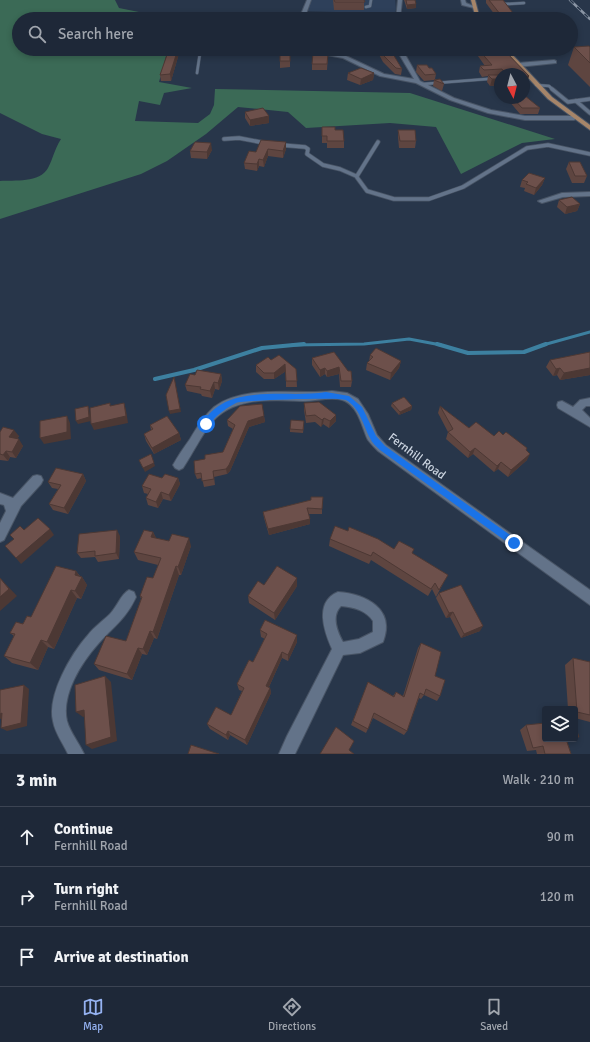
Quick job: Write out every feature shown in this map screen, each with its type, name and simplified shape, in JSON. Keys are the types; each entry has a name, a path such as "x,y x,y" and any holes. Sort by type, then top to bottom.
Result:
{"main road":[{"path":"473,0 476,12"},
{"path":"510,56 520,68"},
{"path":"530,80 574,118 590,128"}],"street":[{"path":"304,12 309,0"},
{"path":"399,12 400,0"},
{"path":"463,0 464,4 474,7"},
{"path":"338,56 344,57 382,75 420,83 452,99 500,115 536,119 574,118"},
{"path":"404,56 420,83"},
{"path":"518,65 554,62"},
{"path":"542,201 562,195 590,194"},
{"name":"Fernhill Road","path":"179,465 209,418 235,401 249,398 313,397 321,395 347,397 360,409 373,438 382,448 590,598"},
{"path":"586,421 576,411 579,405 586,401 590,402"},
{"path":"562,405 586,421"},
{"path":"0,536 17,502 37,480"},
{"path":"0,498 9,502 12,511"},
{"path":"76,754 59,720 60,702 64,687 77,662 92,639 124,609 129,598"},
{"path":"288,754 292,741 340,649"}],"lane":[{"path":"366,7 370,6 371,0"},
{"path":"493,0 506,4 524,3"},
{"path":"198,73 200,56"},
{"path":"420,83 494,78"},
{"path":"536,85 549,86 568,102 590,99"},
{"path":"576,101 590,113"},
{"path":"224,139 232,136 242,137 254,142 267,144"},
{"path":"357,176 378,142"},
{"path":"274,144 305,147 308,149 307,154 323,165 340,168 357,176 367,191 394,199 429,199 463,187 527,148 548,145 590,154"}],"shaded area":[{"path":"310,0 395,0 396,10 395,12 306,11"}],"green space":[{"path":"0,0 115,0 119,8 139,12 12,12 12,56 166,56 159,82 192,88 164,93 160,105 139,101 135,121 198,123 210,114 214,105 215,89 410,93 555,139 522,143 461,174 436,127 390,123 306,128 288,112 238,107 206,134 167,161 141,174 0,219 0,181 26,180 44,173 50,165 61,139 42,134 0,113"}],"building":[{"path":"334,0 364,0 365,2 335,2"},
{"path":"406,0 415,0 416,4 407,5"},
{"path":"489,0 503,0 512,12 498,12"},
{"path":"578,47 590,47 590,63 578,51"},
{"path":"167,56 176,56 170,74 160,75"},
{"path":"280,56 290,56 290,61 280,61"},
{"path":"313,56 328,56 327,64 312,64"},
{"path":"384,56 394,56 402,69 396,68"},
{"path":"484,56 510,56 521,68 494,68 494,69 484,70 480,66 492,65"},
{"path":"417,65 427,65 429,68 432,68 436,74 425,75"},
{"path":"361,68 374,73 361,79 348,73"},
{"path":"488,75 494,75 494,79"},
{"path":"440,79 444,84 434,80"},
{"path":"530,100 540,108 522,108 518,104 530,104"},
{"path":"263,108 269,116 250,120 245,112"},
{"path":"322,127 335,127 335,130 343,130 344,141 327,141 327,136 322,136"},
{"path":"398,130 415,130 416,141 400,141"},
{"path":"261,140 286,142 283,151 268,149 263,160 259,159 257,164 244,163 249,151 256,152"},
{"path":"195,142 211,143 207,152 190,151"},
{"path":"569,162 580,162 587,176 575,176"},
{"path":"529,173 545,178 536,188 526,184 528,182 522,180"},
{"path":"572,197 580,204 567,207 559,200"},
{"path":"376,348 401,361 391,373 367,363 373,357 370,355"},
{"path":"334,352 348,371 351,371 352,381 341,381 339,367 327,371 325,368 320,370 312,358"},
{"path":"590,352 590,368 564,373 560,368 556,369 550,360"},
{"path":"279,355 296,369 297,381 286,381 285,364 274,373 264,373 256,365 268,357 271,360"},
{"path":"197,370 221,374 218,383 214,382 210,391 200,389 201,387 185,385 190,374 195,375"},
{"path":"174,377 180,409 169,411 166,395"},
{"path":"404,397 412,406 400,412 392,403"},
{"path":"319,402 336,415 330,421 324,418 322,420 315,415 306,416 304,403"},
{"path":"110,403 110,406 124,403 126,416 91,424 90,408"},
{"path":"262,404 264,416 248,421 226,469 213,471 214,479 202,481 201,473 195,474 194,461 205,459 205,455 223,452 235,425 227,420 240,406"},
{"path":"88,406 89,417 76,421 75,409"},
{"path":"440,406 469,428 476,422 494,436 499,431 503,435 506,432 527,448 526,450 530,454 511,470 501,462 497,466 475,448 470,452 448,432 453,429"},
{"path":"67,416 67,432 40,438 40,421"},
{"path":"167,416 179,433 152,448 144,434 153,429 150,425"},
{"path":"291,420 304,421 303,430 290,429"},
{"path":"3,427 14,430 9,437 19,439 12,452 6,451 3,455 0,454 0,432"},
{"path":"151,454 154,463 143,468 139,460"},
{"path":"56,468 83,474 64,508 49,504 61,485 48,482"},
{"path":"149,474 162,478 165,474 178,478 169,495 161,492 156,502 146,498 151,489 142,486"},
{"path":"311,497 323,497 322,509 307,508 310,519 268,529 263,512 311,500"},
{"path":"38,518 50,529 16,558 5,546 14,539 10,535 20,526 24,530"},
{"path":"335,526 348,531 349,527 378,539 394,549 399,541 414,549 412,553 448,575 439,590 435,583 431,589 373,552 371,556 330,539"},
{"path":"117,530 116,553 95,556 95,551 77,553 79,534"},
{"path":"144,530 153,532 151,537 169,541 172,534 189,538 178,567 176,566 153,632 150,631 143,649 138,648 127,674 94,664 106,636 126,641 142,597 140,596 147,577 153,578 161,558 134,552"},
{"path":"56,566 76,571 75,575 82,577 75,591 71,590 47,642 41,640 30,663 4,656 15,634 10,633 16,622 23,624 27,616 31,617"},
{"path":"277,566 297,578 274,613 248,596 258,581 264,585"},
{"path":"0,578 9,589 0,597"},
{"path":"461,585 483,626 464,634 453,612 449,613 439,593"},
{"path":"265,620 297,635 288,655 282,652 266,686 270,688 245,740 228,731 226,735 207,724 216,707 231,715 244,688 237,684 249,660 253,662 267,634 260,630"},
{"path":"421,643 441,652 435,676 445,680 440,696 426,689 424,695 420,693 407,731 374,713 368,729 353,721 368,682 394,697 396,692 404,697"},
{"path":"573,658 590,662 590,715 578,712 578,706 577,706"},
{"path":"105,676 111,737 86,745 84,710 76,712 75,685"},
{"path":"24,685 21,723 1,728 2,713 0,714 0,690"},
{"path":"542,723 542,742 567,742 571,754 545,754 543,746 533,748 526,725"},
{"path":"336,727 354,741 349,750 354,754 320,754"},
{"path":"191,745 219,754 188,754"}],"waterway":[{"path":"544,345 590,332"},
{"path":"294,345 364,344 409,339 439,345"},
{"path":"294,345 304,344"},
{"path":"155,379 194,370 262,348 294,345"},
{"path":"439,345 468,353 524,352 544,345"}],"railway":[{"path":"570,0 590,19"}],"route":[{"path":"206,424 209,418 224,407 235,401 249,398 313,397 321,395 347,397 360,409 373,438 382,448 514,543"}]}
